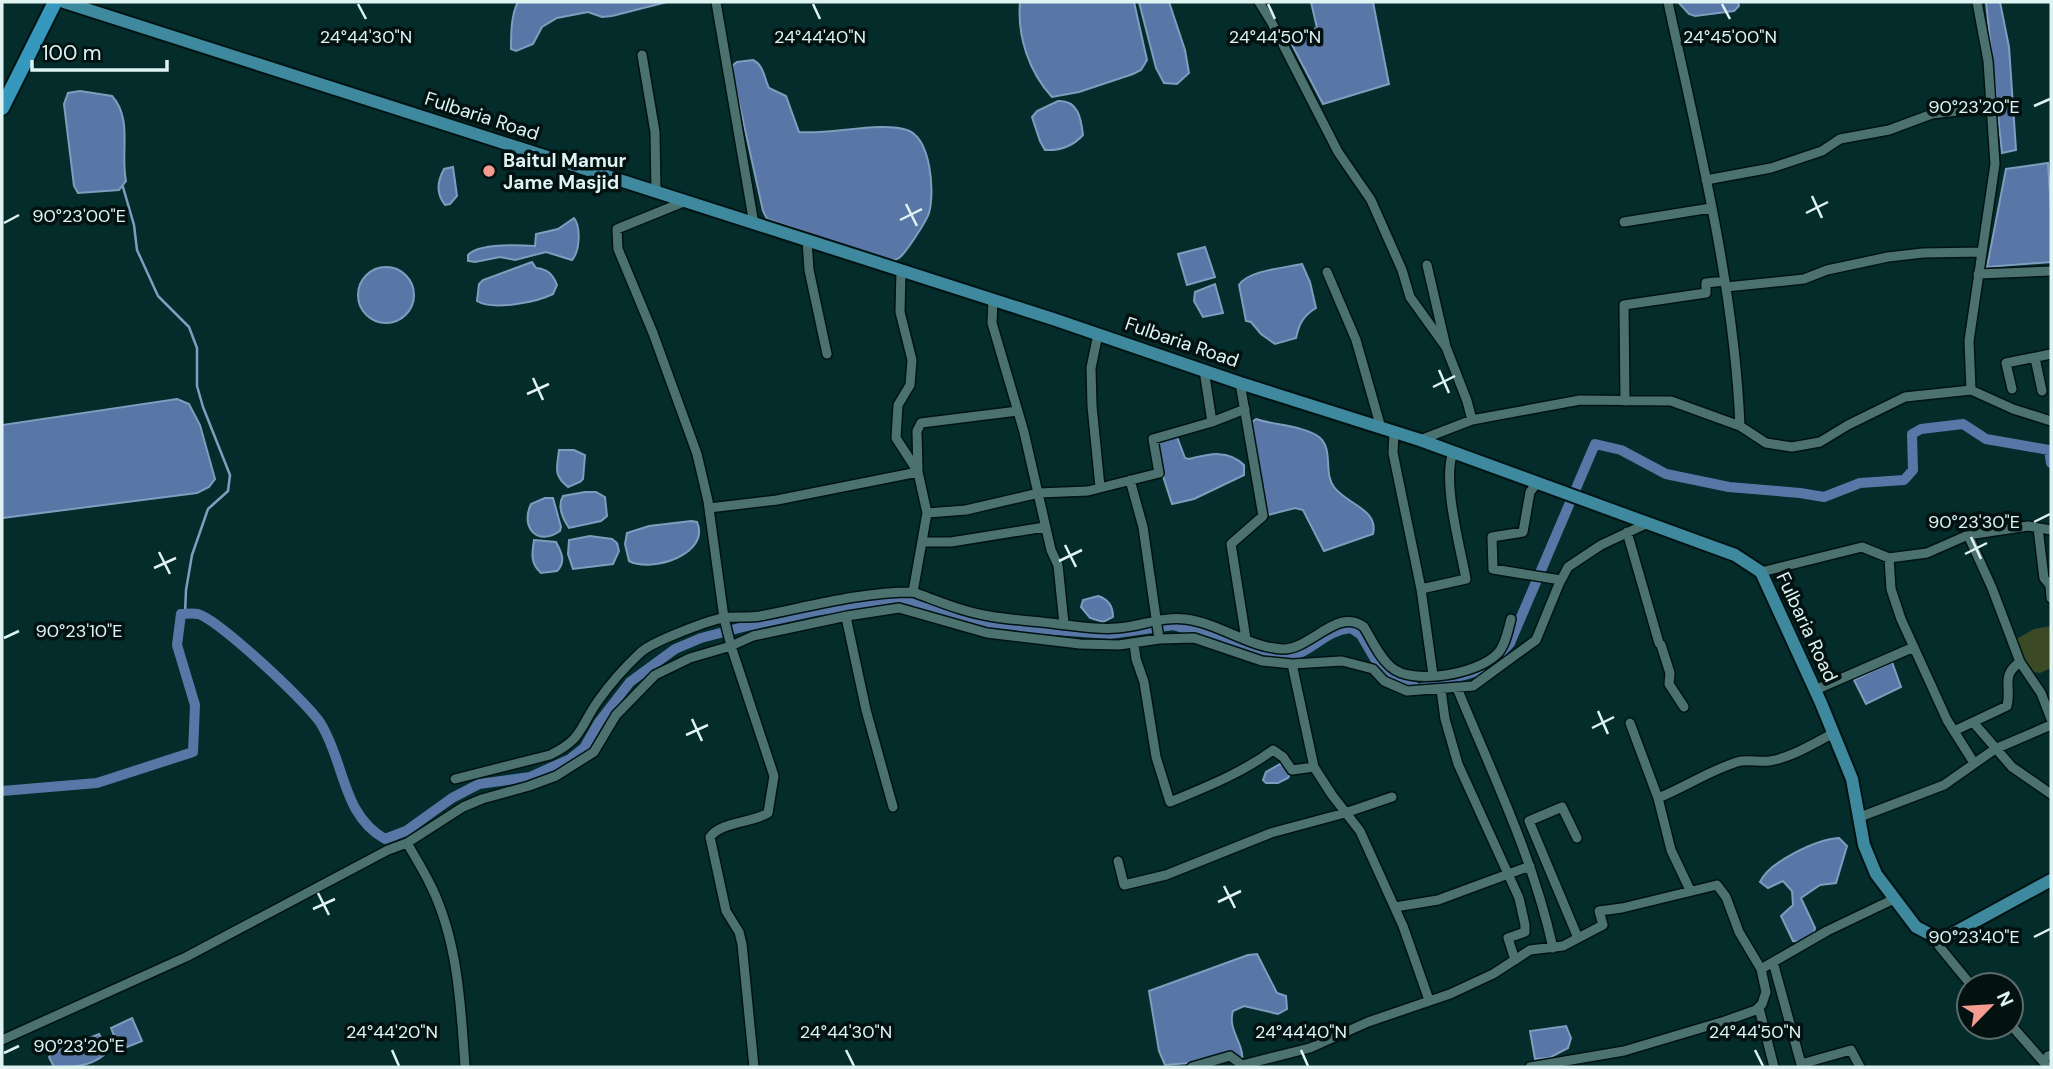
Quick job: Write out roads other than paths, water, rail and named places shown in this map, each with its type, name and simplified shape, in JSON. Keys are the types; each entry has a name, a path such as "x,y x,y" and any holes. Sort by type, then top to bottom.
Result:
{"highway":[{"path":"2,108 55,2"}],"main road":[{"name":"Fulbaria Road","path":"64,2 993,299 1240,383 1420,440 1735,555 1762,572 1815,690 1852,779 1864,845 1876,874 1916,927 1941,940"},
{"path":"1941,940 2051,880"}],"street":[{"path":"716,2 754,224"},
{"path":"1259,2 1338,152 1371,201 1402,270 1410,297 1446,347"},
{"path":"1668,2 1726,284 1738,375 1740,426"},
{"path":"1970,390 1969,341 1995,164 1988,61 1977,2"},
{"path":"642,55 656,132 656,191"},
{"path":"1706,180 1771,168 1822,151 1840,139 1889,130 1932,114 1991,107"},
{"path":"686,201 617,229 618,249 653,333 697,454 709,508 724,618 774,776 768,813 747,822 719,828 710,837 726,911 739,932 742,944 754,1067"},
{"path":"1625,222 1711,208"},
{"path":"807,240 809,270 827,354"},
{"path":"1625,401 1624,305 1706,293 1706,283 1804,279 1827,270 1888,257 1923,253 1982,252"},
{"path":"1427,265 1446,347 1472,420"},
{"path":"901,270 900,312 912,360 909,385 898,405 896,438 918,472"},
{"path":"1978,274 2051,271"},
{"path":"1327,272 1356,340 1381,428"},
{"path":"993,299 992,323 1018,411 1045,527 1058,565 1064,624"},
{"path":"1098,334 1091,368 1100,487"},
{"path":"2011,389 2006,363 2051,354"},
{"path":"2035,358 2042,391"},
{"path":"1204,370 1212,422"},
{"path":"1240,383 1263,516 1231,544 1246,639"},
{"path":"1420,440 1472,420 1580,400 1671,401 1740,426 1766,443 1792,447 1820,442 1905,397 1970,390 2013,409 2051,421"},
{"path":"927,513 966,510 1039,493 1088,491 1159,473 1153,439 1212,422 1245,409"},
{"path":"913,592 927,513 918,472 917,431 921,423 1018,411"},
{"path":"1394,432 1393,453 1421,589 1433,675"},
{"path":"1421,589 1465,579 1452,501 1449,463 1452,452"},
{"path":"709,508 777,500 918,472"},
{"path":"1130,480 1143,527 1159,639"},
{"path":"1537,483 1530,492 1523,532 1492,537 1493,569 1561,579"},
{"path":"2,1040 186,957 388,850 407,843 463,807 556,776 593,752 616,715 655,675 690,658 731,646 753,636 899,608 987,633 1119,645 1159,639 1194,638 1262,661 1292,664 1342,661 1373,669 1384,681 1407,691 1473,686 1536,640 1568,567 1601,545 1648,523"},
{"path":"1762,572 1862,547 1889,558 1927,553 1968,535 2028,526 2051,530"},
{"path":"923,542 951,542 1045,527"},
{"path":"2038,528 2044,578 2050,585 2051,598"},
{"path":"1627,532 1670,673 1669,684 1684,707"},
{"path":"1968,535 2020,662 2041,693 2051,719"},
{"path":"1889,558 1891,589 1901,619 1954,731 1974,763"},
{"path":"455,779 550,755 563,749 576,739 597,702 643,650 703,624 724,618 758,617 856,597 913,592 988,616 1117,628 1156,620 1184,618 1284,650 1304,644 1333,626 1350,621 1364,627 1390,667 1404,676 1453,675 1488,661 1499,653 1511,619"},
{"path":"846,617 866,709 893,807"},
{"path":"1134,643 1144,682 1156,757 1170,802 1231,776 1273,750 1283,757 1292,770 1314,767"},
{"path":"1815,690 1914,647"},
{"path":"1954,731 2007,706 2007,678 2010,669 2020,662"},
{"path":"1292,664 1314,767 1360,831 1395,907 1429,1000"},
{"path":"1457,688 1530,866 1545,910 1553,948"},
{"path":"1441,690 1445,719 1458,764 1519,898 1525,932 1508,938 1515,960"},
{"path":"1973,722 2020,774 2051,794"},
{"path":"1630,723 1658,798 1671,850 1690,890"},
{"path":"1860,817 1944,785 1995,749 2051,725"},
{"path":"1658,798 1715,770 1742,761 1771,761 1834,733"},
{"path":"1118,861 1124,885 1166,875 1271,833 1392,797"},
{"path":"1577,838 1562,807 1529,821 1578,938"},
{"path":"407,843 432,887 443,917 456,972 466,1067"},
{"path":"1395,907 1438,900 1509,876 1530,866"},
{"path":"1192,1067 1230,1056 1242,1065 1264,1063 1310,1048 1368,1022 1450,994 1493,974 1530,950 1553,948 1578,938 1604,924 1599,911 1622,908 1714,885 1720,888 1739,932 1761,969 1766,992 1759,1007 1725,1021 1624,1051 1530,1067"},
{"path":"1761,969 1827,931 1894,899"},
{"path":"1941,940 1939,946 1960,971"},
{"path":"1773,962 1801,1064 1852,1050 1860,1067"},
{"path":"1759,1007 1774,1067"},
{"path":"2025,1037 2048,1058"}],"water":[{"path":"518,2 667,2 612,16 602,17 588,12 557,18 542,27 533,44 516,51 511,49 511,37"},
{"path":"1020,2 1134,2 1147,60 1141,70 1133,74 1079,92 1052,97 1037,76 1026,53 1020,28"},
{"path":"1139,2 1169,2 1185,50 1189,73 1177,84 1164,83 1156,68"},
{"path":"1311,2 1373,2 1389,84 1323,104 1288,37 1317,28"},
{"path":"1678,2 1738,2 1739,6 1734,11 1695,16 1689,14"},
{"path":"1986,2 2000,2 2009,47 2016,150 2002,153"},
{"path":"753,60 762,68 769,88 786,96 799,132 896,128 907,130 921,143 929,167 931,204 916,236 899,258 889,261 767,219 732,71 737,62"},
{"path":"80,91 112,96 122,115 126,181 119,190 78,193 74,186 64,104 68,93"},
{"path":"1058,101 1065,101 1077,111 1083,135 1066,147 1045,150 1032,117 1037,111"},
{"path":"2048,163 2051,262 1987,267 2006,169"},
{"path":"453,167 457,196 450,204 445,205 439,192 440,178 444,169"},
{"path":"574,218 579,239 572,260 546,252 515,260 500,257 468,261 468,255 481,248 535,246 536,234 558,229"},
{"path":"1205,247 1215,277 1187,285 1178,254"},
{"path":"532,262 536,268 546,271 554,278 557,285 553,294 537,300 504,305 477,301 479,284 483,280"},
{"path":"1302,264 1310,282 1316,308 1302,321 1296,338 1275,344 1251,322 1246,321 1239,285 1258,273"},
{"path":"386,267 397,269 406,275 412,284 412,306 406,315 397,321 386,323 375,321 366,315 360,306 358,295 360,284 366,275 375,269"},
{"path":"1215,284 1223,313 1203,317 1194,301 1195,292"},
{"path":"177,399 189,404 200,425 215,479 209,487 197,493 2,518 2,425"},
{"path":"1256,419 1306,430 1319,437 1326,448 1329,475 1334,487 1371,518 1373,534 1324,551 1303,510 1295,508 1268,515 1251,431 1252,422"},
{"path":"1177,437 1185,458 1225,455 1244,465 1244,475 1194,499 1172,504 1156,441"},
{"path":"559,450 574,450 585,455 583,479 580,482 568,487 560,479 557,471"},
{"path":"596,492 605,497 607,516 601,521 569,528 563,517 561,500 563,496"},
{"path":"545,498 553,498 561,527 560,531 544,537 538,536 529,527 528,512 531,504"},
{"path":"697,522 699,533 696,543 688,552 677,558 651,564 629,561 625,544 627,533 649,526"},
{"path":"590,536 612,539 617,543 619,551 613,564 573,569 568,554 569,540"},
{"path":"534,540 556,542 562,557 557,571 541,573 537,569 533,558"},
{"path":"1098,596 1107,601 1113,613 1113,617 1103,622 1090,618 1081,607 1083,600"},
{"path":"1892,662 1901,687 1866,704 1854,680"},
{"path":"1280,764 1287,767 1290,774 1288,778 1278,783 1266,783 1263,780 1266,772"},
{"path":"1839,838 1847,846 1836,883 1820,885 1801,898 1815,928 1814,933 1800,942 1793,941 1781,916 1793,905 1792,891 1783,881 1768,888 1760,882 1773,867 1795,853 1819,842"},
{"path":"1257,954 1277,993 1286,996 1287,1009 1278,1014 1244,1006 1233,1011 1232,1024 1241,1049 1242,1062 1237,1059 1165,1065 1159,1051 1149,991"},
{"path":"132,1018 142,1041 122,1049 111,1028"},
{"path":"1566,1026 1571,1038 1568,1048 1549,1058 1535,1059 1530,1031"},
{"path":"99,1034 106,1046 104,1055 87,1064 54,1067 49,1057 52,1053"}],"waterway":[{"path":"123,187 134,225 137,250 158,296 189,327 197,348 197,386 230,475 228,491 208,509 192,555 185,614"},
{"path":"2,791 97,783 193,752 195,705 177,645 181,614 198,614 209,619 300,699 321,724 329,739 352,802 360,816 371,829 385,839 406,831 452,798 479,784 530,777 570,759 584,748 599,722 630,682 675,649 701,638 747,626 815,611 899,598 986,625 1110,634 1173,625 1280,657 1299,653 1332,634 1351,628 1361,635 1382,671 1419,689 1487,668 1510,643 1595,444 1621,450 1666,474 1729,487 1824,497 1860,483 1904,480 1913,470 1912,434 1921,429 1963,424 1986,439 2049,450 2051,463"}],"place":[{"name":"Baitul Mamur Jame Masjid","path":"489,171"}]}
